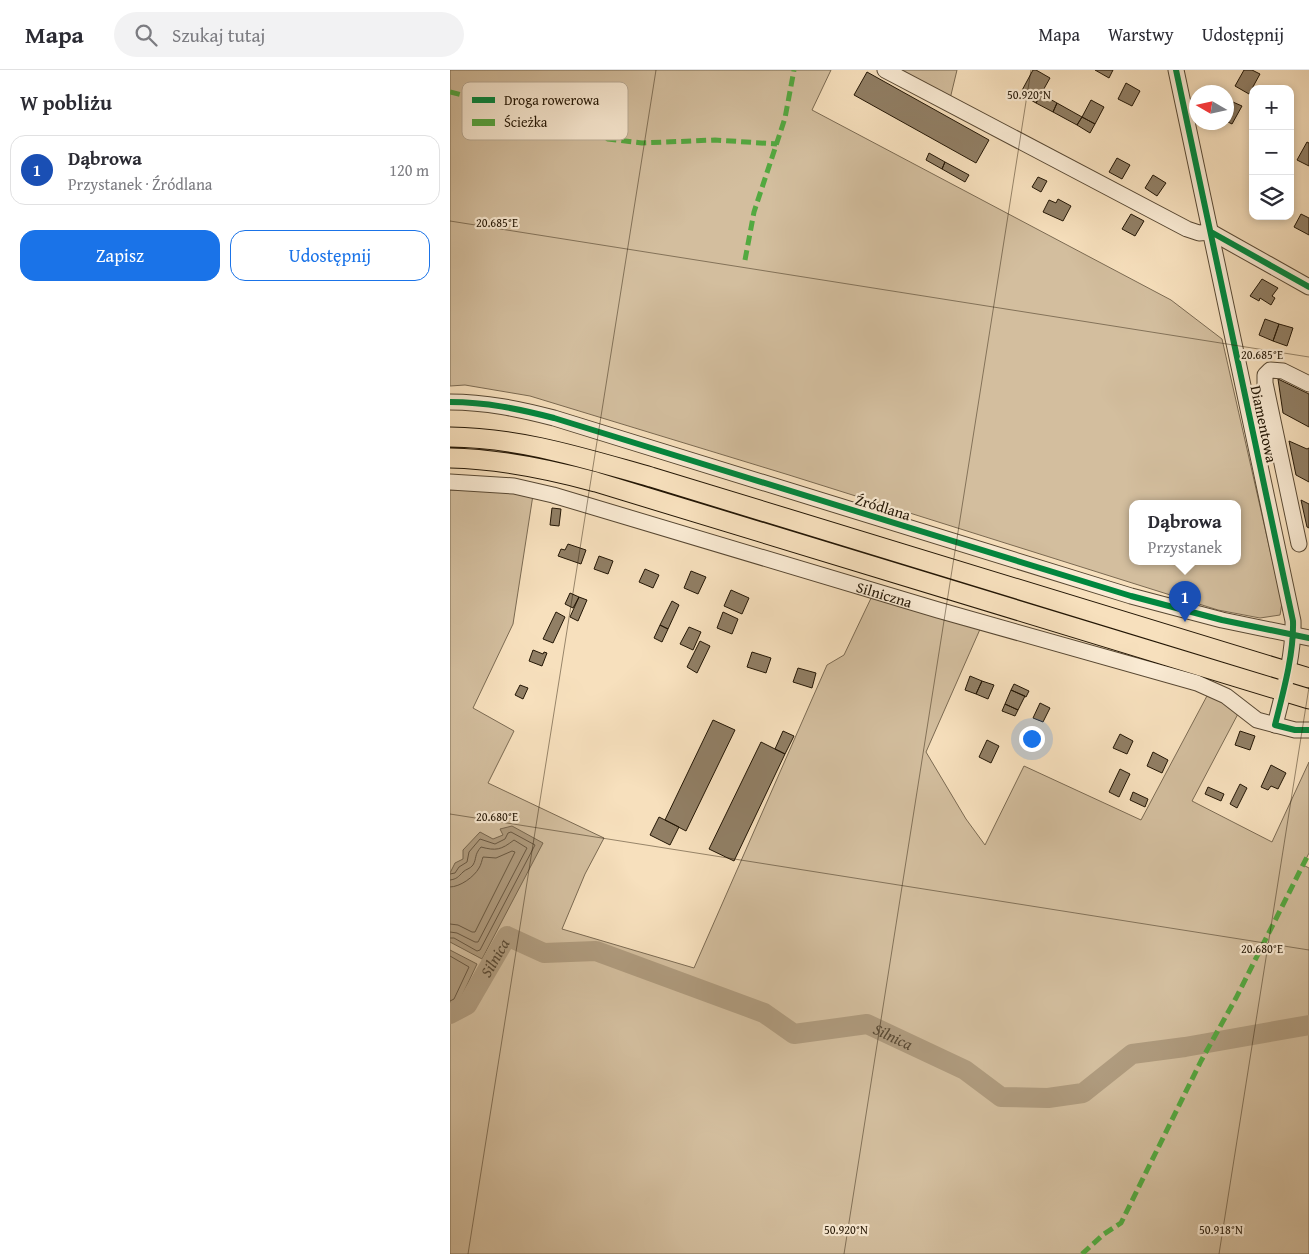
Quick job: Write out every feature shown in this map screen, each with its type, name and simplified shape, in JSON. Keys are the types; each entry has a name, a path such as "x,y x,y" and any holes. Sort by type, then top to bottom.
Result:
{"main road":[{"path":"450,437 503,441 554,450 680,486 1309,678"},
{"path":"450,458 484,459 528,465 596,482 1309,699"}],"street":[{"path":"885,70 1187,229 1199,233 1211,232 1309,287"},
{"name":"Diamentowa","path":"1176,70 1293,621 1293,634 1287,671 1276,725"},
{"path":"1300,544 1265,383 1265,374 1270,370 1283,371 1309,384"},
{"name":"Źródlana","path":"450,402 474,402 514,408 554,418 1131,596 1240,624 1309,638"},
{"path":"1263,478 1284,473"},
{"name":"Silniczna","path":"450,482 514,486 614,512 938,610 1197,684 1226,696 1257,720 1294,730 1309,730"}],"shaded area":[{"path":"450,70 831,70 812,110 1171,300 1222,339 1282,603 1280,615 1260,618 1218,610 530,396 465,385 450,386"},
{"path":"895,70 957,70 950,99"},
{"path":"450,490 514,490 533,495 513,624 473,708 514,731 488,783 604,838 585,874 562,929 694,968 827,665 844,655 873,594 981,627 926,752 966,819 985,845 1024,766 1141,820 1208,694 1239,712 1192,801 1272,842 1309,762 1309,853 1303,865 1309,868 1309,1254 450,1254"}],"water":[{"path":"512,826 543,843 482,959 450,942 450,873 455,863 463,859 463,850 480,832 493,839 503,835 500,829"},
{"path":"450,950 477,964 458,1004 450,1006"}],"building":[{"path":"1033,70 1050,78 1036,103 1020,94"},
{"path":"1095,70 1113,70 1109,78"},
{"path":"1244,70 1252,70 1260,74 1254,85 1249,85 1249,94 1235,86"},
{"path":"867,72 989,140 976,163 854,95"},
{"path":"1126,83 1140,91 1132,106 1118,99"},
{"path":"1041,94 1057,103 1053,112 1036,103"},
{"path":"1091,100 1104,107 1095,124 1082,117"},
{"path":"1234,102 1242,106 1234,120"},
{"path":"1057,103 1082,117 1077,125 1053,112"},
{"path":"1082,117 1095,124 1090,133 1077,125"},
{"path":"1307,142 1309,143 1309,166 1297,160"},
{"path":"929,153 945,162 942,169 926,160"},
{"path":"1117,158 1130,165 1122,179 1109,172"},
{"path":"945,162 969,175 965,182 942,169"},
{"path":"1153,175 1166,183 1157,196 1145,188"},
{"path":"1038,177 1047,181 1041,192 1032,187"},
{"path":"1058,199 1071,206 1063,221 1043,212 1049,200 1056,203"},
{"path":"1131,214 1144,221 1135,236 1122,229"},
{"path":"1301,214 1309,218 1309,235 1294,227"},
{"path":"1262,279 1278,288 1272,296 1275,298 1271,305 1260,298 1259,301 1250,296"},
{"path":"1265,319 1279,324 1273,341 1259,335"},
{"path":"1279,324 1293,328 1287,346 1273,341"},
{"path":"1278,379 1309,394 1309,427 1283,413"},
{"path":"1289,441 1307,449 1309,448 1309,482 1296,475"},
{"path":"1301,500 1309,504 1309,528 1307,527"},
{"path":"552,508 561,509 559,526 550,525"},
{"path":"568,544 586,550 581,564 558,556 561,549 565,550"},
{"path":"599,556 613,561 608,574 594,569"},
{"path":"645,569 659,575 653,588 639,582"},
{"path":"691,571 706,577 698,594 684,588"},
{"path":"731,590 749,598 742,614 724,606"},
{"path":"570,593 579,597 573,608 565,604"},
{"path":"579,597 587,600 578,621 570,617"},
{"path":"672,601 679,605 668,629 660,625"},
{"path":"556,612 565,617 553,643 543,639"},
{"path":"723,612 738,619 732,634 717,628"},
{"path":"660,625 668,629 662,642 654,638"},
{"path":"689,627 701,632 693,650 680,644"},
{"path":"700,641 710,646 697,673 687,667"},
{"path":"533,650 543,654 544,652 547,653 542,666 529,661"},
{"path":"752,652 771,658 766,673 747,667"},
{"path":"798,668 816,673 812,688 793,682"},
{"path":"970,676 982,681 976,694 965,690"},
{"path":"982,681 994,685 988,699 976,694"},
{"path":"1014,684 1029,691 1026,697 1011,690"},
{"path":"520,685 528,688 523,699 515,695"},
{"path":"1011,690 1025,696 1018,710 1005,704"},
{"path":"1040,703 1050,708 1043,722 1033,718"},
{"path":"1005,704 1018,710 1015,716 1002,711"},
{"path":"713,720 735,730 686,831 665,820"},
{"path":"783,731 794,736 785,754 775,749"},
{"path":"1240,731 1255,736 1250,750 1235,745"},
{"path":"1120,734 1133,741 1127,754 1113,748"},
{"path":"987,740 999,746 991,763 979,757"},
{"path":"761,742 785,754 734,861 709,849"},
{"path":"1153,752 1168,760 1162,773 1147,766"},
{"path":"1271,765 1286,773 1278,789 1271,786 1268,790 1261,787"},
{"path":"1120,769 1130,774 1119,797 1109,792"},
{"path":"1240,784 1247,788 1237,808 1230,804"},
{"path":"1208,787 1224,794 1221,801 1205,794"},
{"path":"1133,792 1148,799 1145,807 1130,800"},
{"path":"659,817 679,827 670,845 650,835"}],"waterway":[{"name":"Silnica","path":"450,1014 467,1005 507,936 544,953 596,951 764,1013 794,1034 867,1024 965,1070 1001,1097 1048,1098 1083,1093 1132,1054 1185,1047 1309,1025"}],"marked path":[{"path":"745,260 754,212 785,118 794,70"},
{"path":"450,92 462,95"},
{"path":"616,140 642,143 715,140 777,144"},
{"path":"1082,1254 1104,1234 1121,1223 1201,1061 1236,998 1309,853"}],"cycle path":[{"path":"1176,70 1293,621 1290,660 1275,725 1295,730 1309,730"},
{"path":"1211,232 1309,287"},
{"path":"450,402 477,403 554,418 1131,596 1222,620 1309,638"}],"place":[{"name":"Dąbrowa","path":"1185,622"}]}
